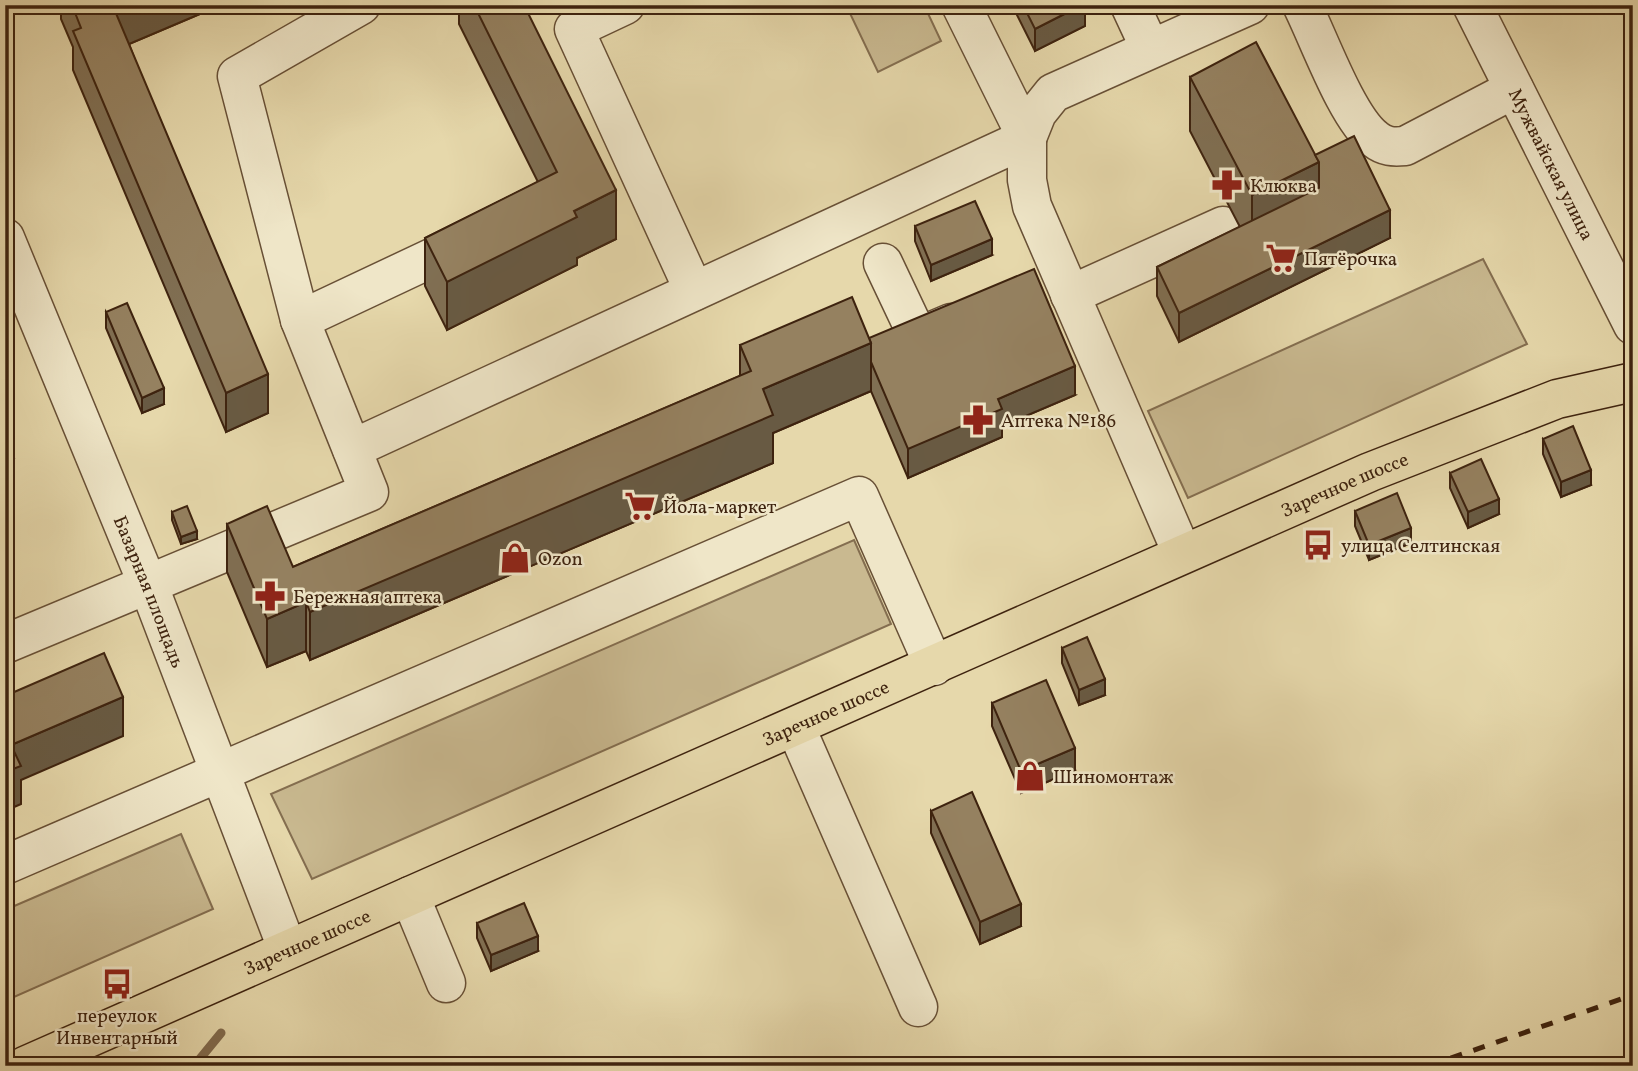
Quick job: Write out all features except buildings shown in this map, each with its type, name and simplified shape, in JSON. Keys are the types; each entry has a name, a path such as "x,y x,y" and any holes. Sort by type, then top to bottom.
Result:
{"main road":[{"name":"Заречное шоссе","path":"25,1066 287,948 410,897 934,666 1182,553 1479,427 1557,399 1633,382"}],"street":[{"path":"5,644 369,492 300,320 237,76 362,5"},
{"path":"625,5 574,29 694,291"},
{"path":"961,5 1027,138"},
{"path":"1130,5 1150,48"},
{"path":"1182,553 1028,192 1027,138 1037,113 1053,93 1250,5"},
{"path":"1303,5 1358,122 1375,139 1391,147 1405,146 1514,89"},
{"name":"Мужвайская улица","path":"1472,5 1633,325"},
{"path":"352,449 1027,138"},
{"path":"300,320 509,222"},
{"path":"1026,292 1066,286 1223,226"},
{"name":"Базарная площадь","path":"5,238 148,586 287,948"},
{"path":"883,263 918,337 978,312"},
{"path":"5,865 859,496 934,666"},
{"path":"796,727 918,1007"},
{"path":"410,897 446,983"}],"shaded area":[{"path":"846,5 924,5 941,41 878,72"},
{"path":"1483,259 1527,344 1188,498 1148,411"},
{"path":"854,540 891,624 312,879 271,794"},
{"path":"181,834 213,909 5,1001 5,910"}],"waterway":[{"path":"194,1066 221,1033"}],"railway":[{"path":"1428,1066 1633,995"}],"place":[{"name":"Клюква","path":"1227,185"},
{"name":"Пятёрочка","path":"1281,258"},
{"name":"Аптека №186","path":"978,420"},
{"name":"Йола-маркет","path":"640,506"},
{"name":"улица Селтинская","path":"1318,545"},
{"name":"Ozon","path":"515,558"},
{"name":"Бережная аптека","path":"270,596"},
{"name":"Шиномонтаж","path":"1030,776"},
{"name":"переулок Инвентарный","path":"117,984"}]}
